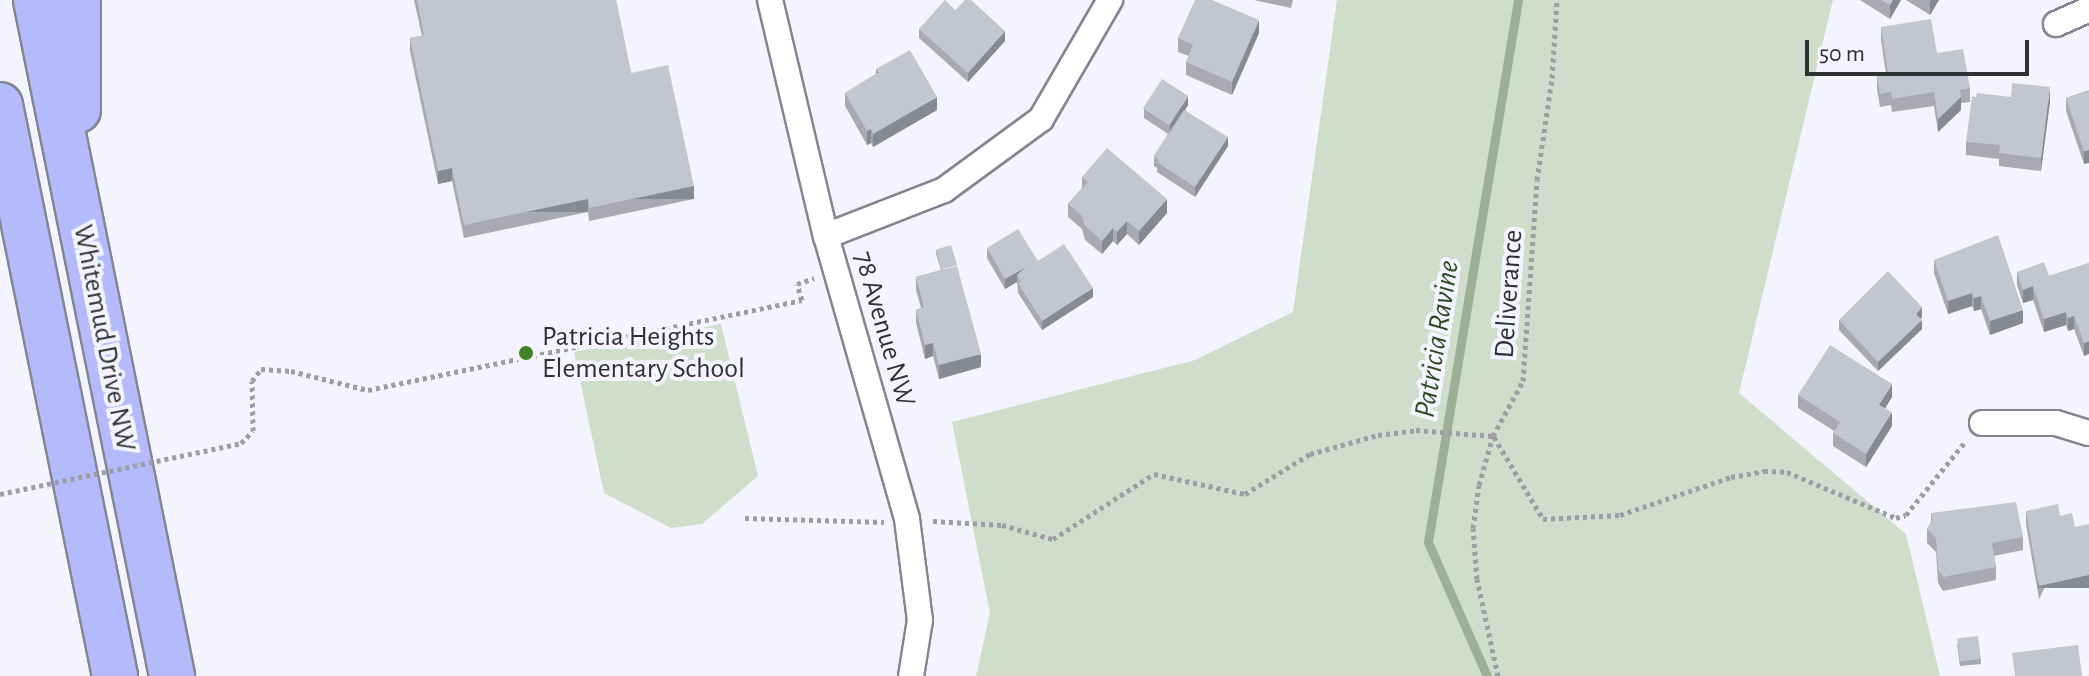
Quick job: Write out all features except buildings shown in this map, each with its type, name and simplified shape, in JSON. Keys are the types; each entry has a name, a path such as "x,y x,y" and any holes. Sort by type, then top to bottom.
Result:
{"highway":[{"name":"Whitemud Drive NW","path":"36,0 172,676"},
{"path":"78,0 79,212"},
{"name":"Whitemud Drive NW","path":"0,105 115,676"}],"street":[{"name":"78 Avenue NW","path":"770,0 826,236 907,519 920,620 911,676"},
{"path":"826,236 944,190 1041,119 1110,0"},
{"path":"2056,24 2089,9"},
{"path":"1982,423 2056,423 2089,433"}],"path":[{"name":"Deliverance","path":"1498,676 1477,579 1473,528 1479,485 1493,436 1523,381 1537,180 1552,78 1557,0"},
{"path":"0,494 241,443 253,431 252,381 261,369 291,371 368,390 802,300 797,284"},
{"path":"745,518 864,523 907,519 1002,525 1053,539 1154,474 1245,494 1310,454 1378,435 1416,430 1493,436 1543,519 1620,515 1731,477 1764,471 1787,472 1896,518 1906,515 1939,470 1982,423"}],"green space":[{"path":"1337,0 1833,0 1739,393 1906,534 1940,676 976,676 990,613 952,422 1195,360 1293,312"},
{"path":"721,324 758,476 702,524 671,528 604,493 574,352"}],"waterway":[{"name":"Patricia Ravine","path":"1487,676 1428,542 1518,0"}],"place":[{"name":"Patricia Heights Elementary School","path":"526,353"}]}
